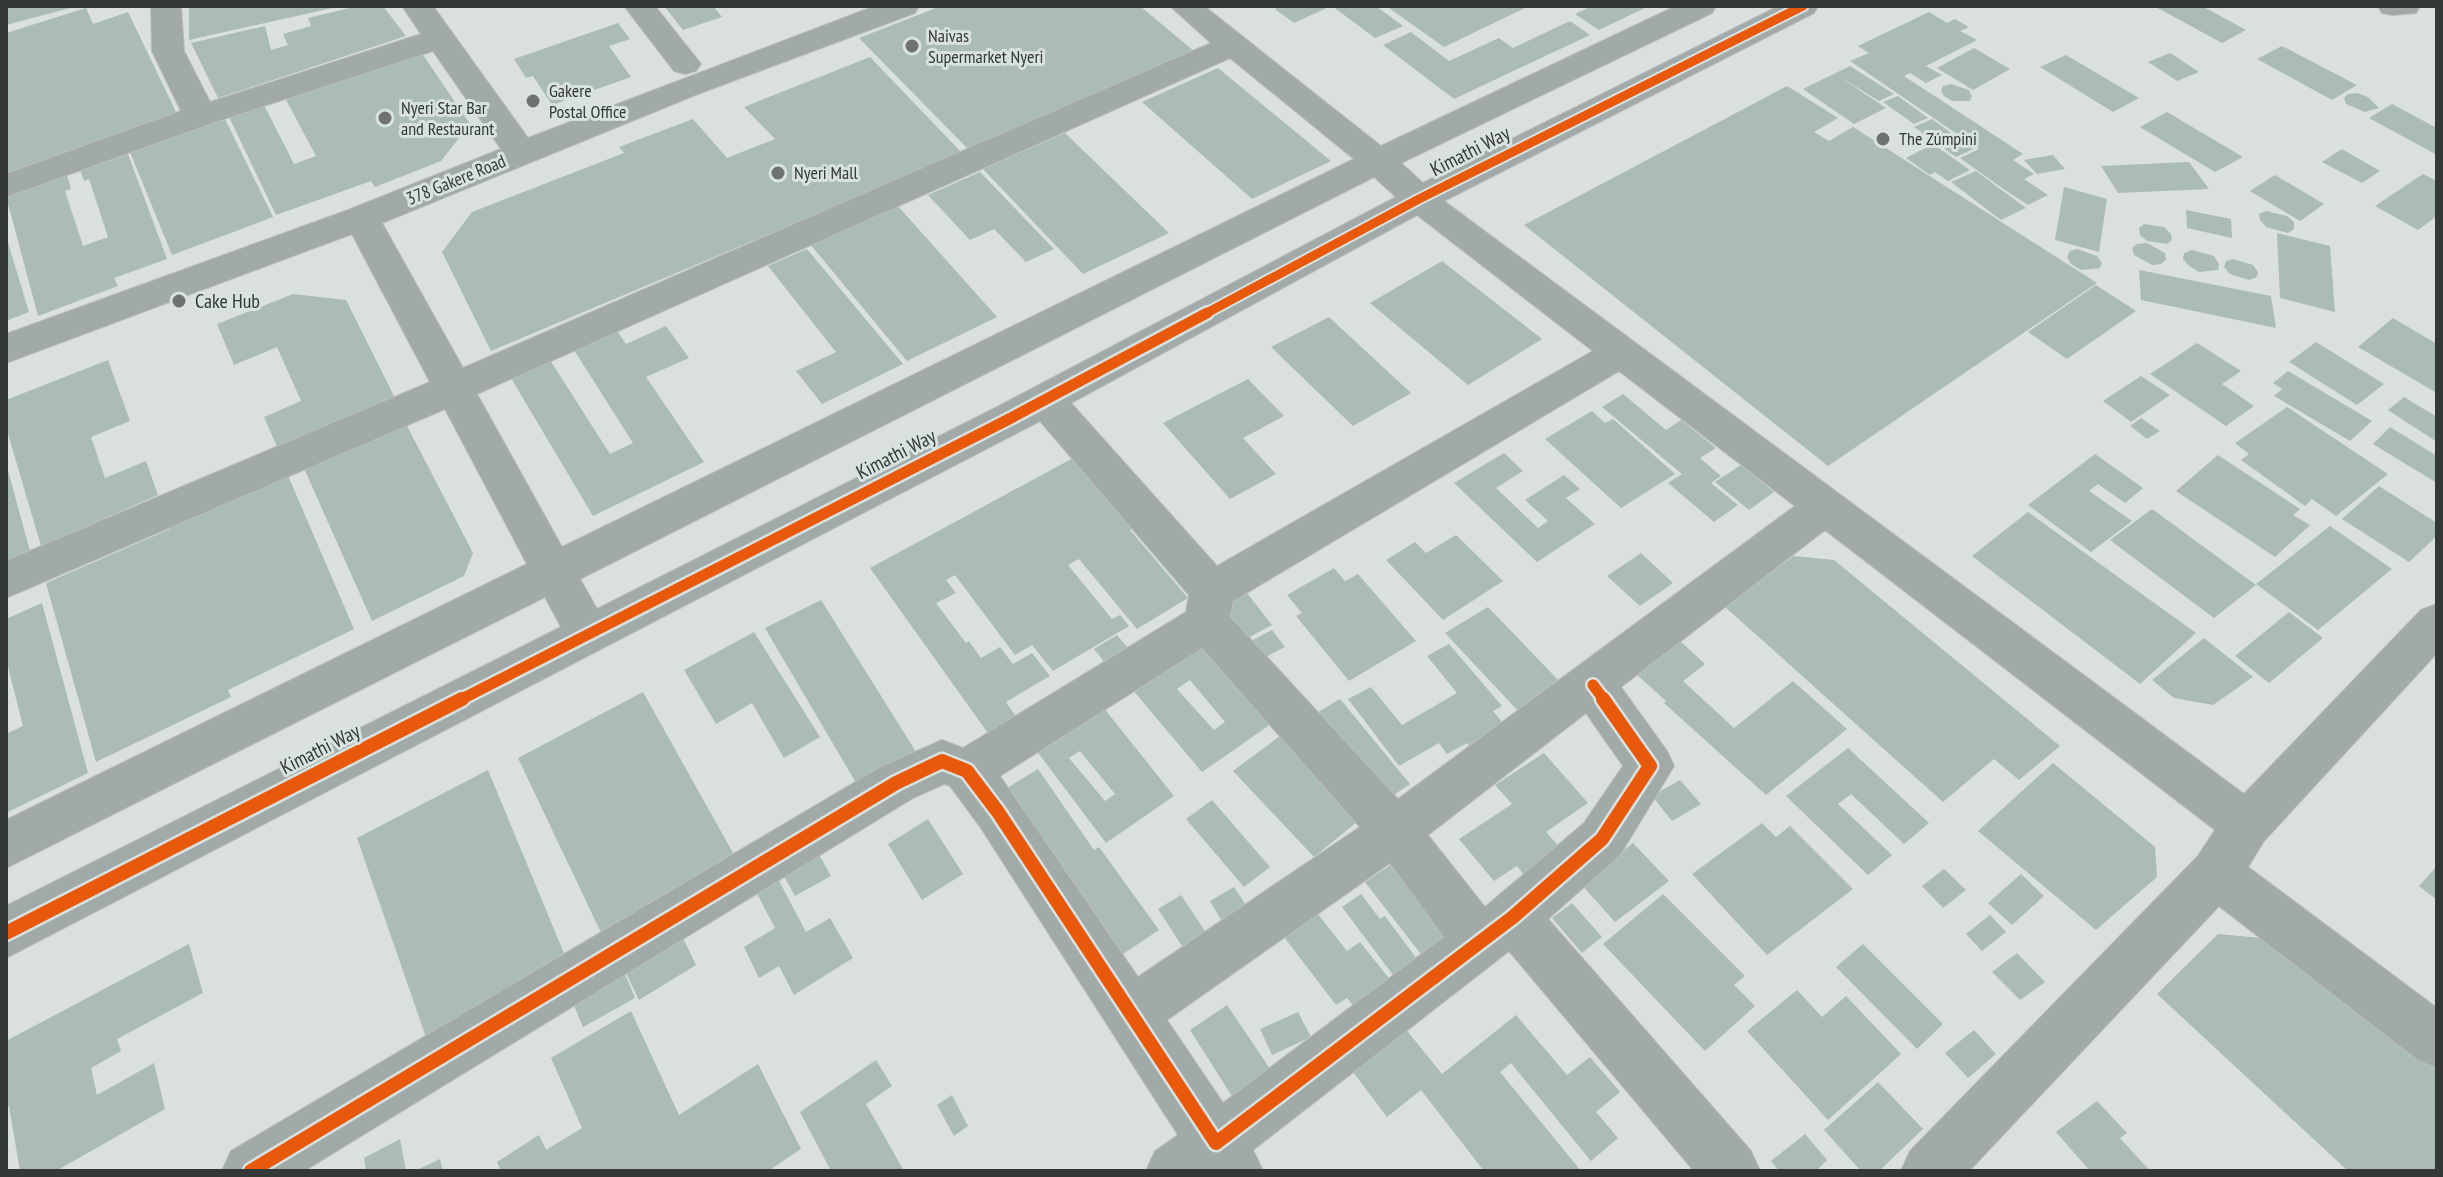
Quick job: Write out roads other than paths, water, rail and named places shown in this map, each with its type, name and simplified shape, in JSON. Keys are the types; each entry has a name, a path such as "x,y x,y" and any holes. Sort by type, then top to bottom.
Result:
{"street":[{"path":"166,6 168,51 200,116"},
{"path":"417,6 521,153"},
{"path":"639,6 691,63"},
{"name":"378 Gakere Road","path":"6,349 361,218 521,153 691,63 904,6"},
{"path":"1185,6 1378,161 1419,199 2247,825"},
{"name":"Kimathi Way","path":"6,845 1378,161 1701,6"},
{"name":"Kimathi Way","path":"6,933 1045,400 1419,199 1803,6"},
{"path":"2393,6 2405,6"},
{"path":"6,186 200,116 439,39"},
{"path":"6,580 452,389 1235,44"},
{"path":"361,218 588,635"},
{"path":"967,771 1209,606 1621,352"},
{"path":"1045,400 1209,606 1395,831 1497,930 1731,1171"},
{"path":"1130,1014 1395,831 1593,685 1826,506"},
{"path":"1930,1171 2216,873 2247,825 2437,623"},
{"path":"251,1171 896,783 942,761 967,771 1130,1014 1208,1162 1497,930 1602,839 1650,766 1593,685"},
{"path":"2216,873 2437,1041"}],"place":[{"name":"Naivas Supermarket Nyeri","path":"912,46"},
{"name":"Gakere Postal Office","path":"533,101"},
{"name":"Nyeri Star Bar and Restaurant","path":"385,118"},
{"name":"The Zúmpini","path":"1883,139"},
{"name":"Nyeri Mall","path":"778,173"},
{"name":"Cake Hub","path":"179,301"}]}
